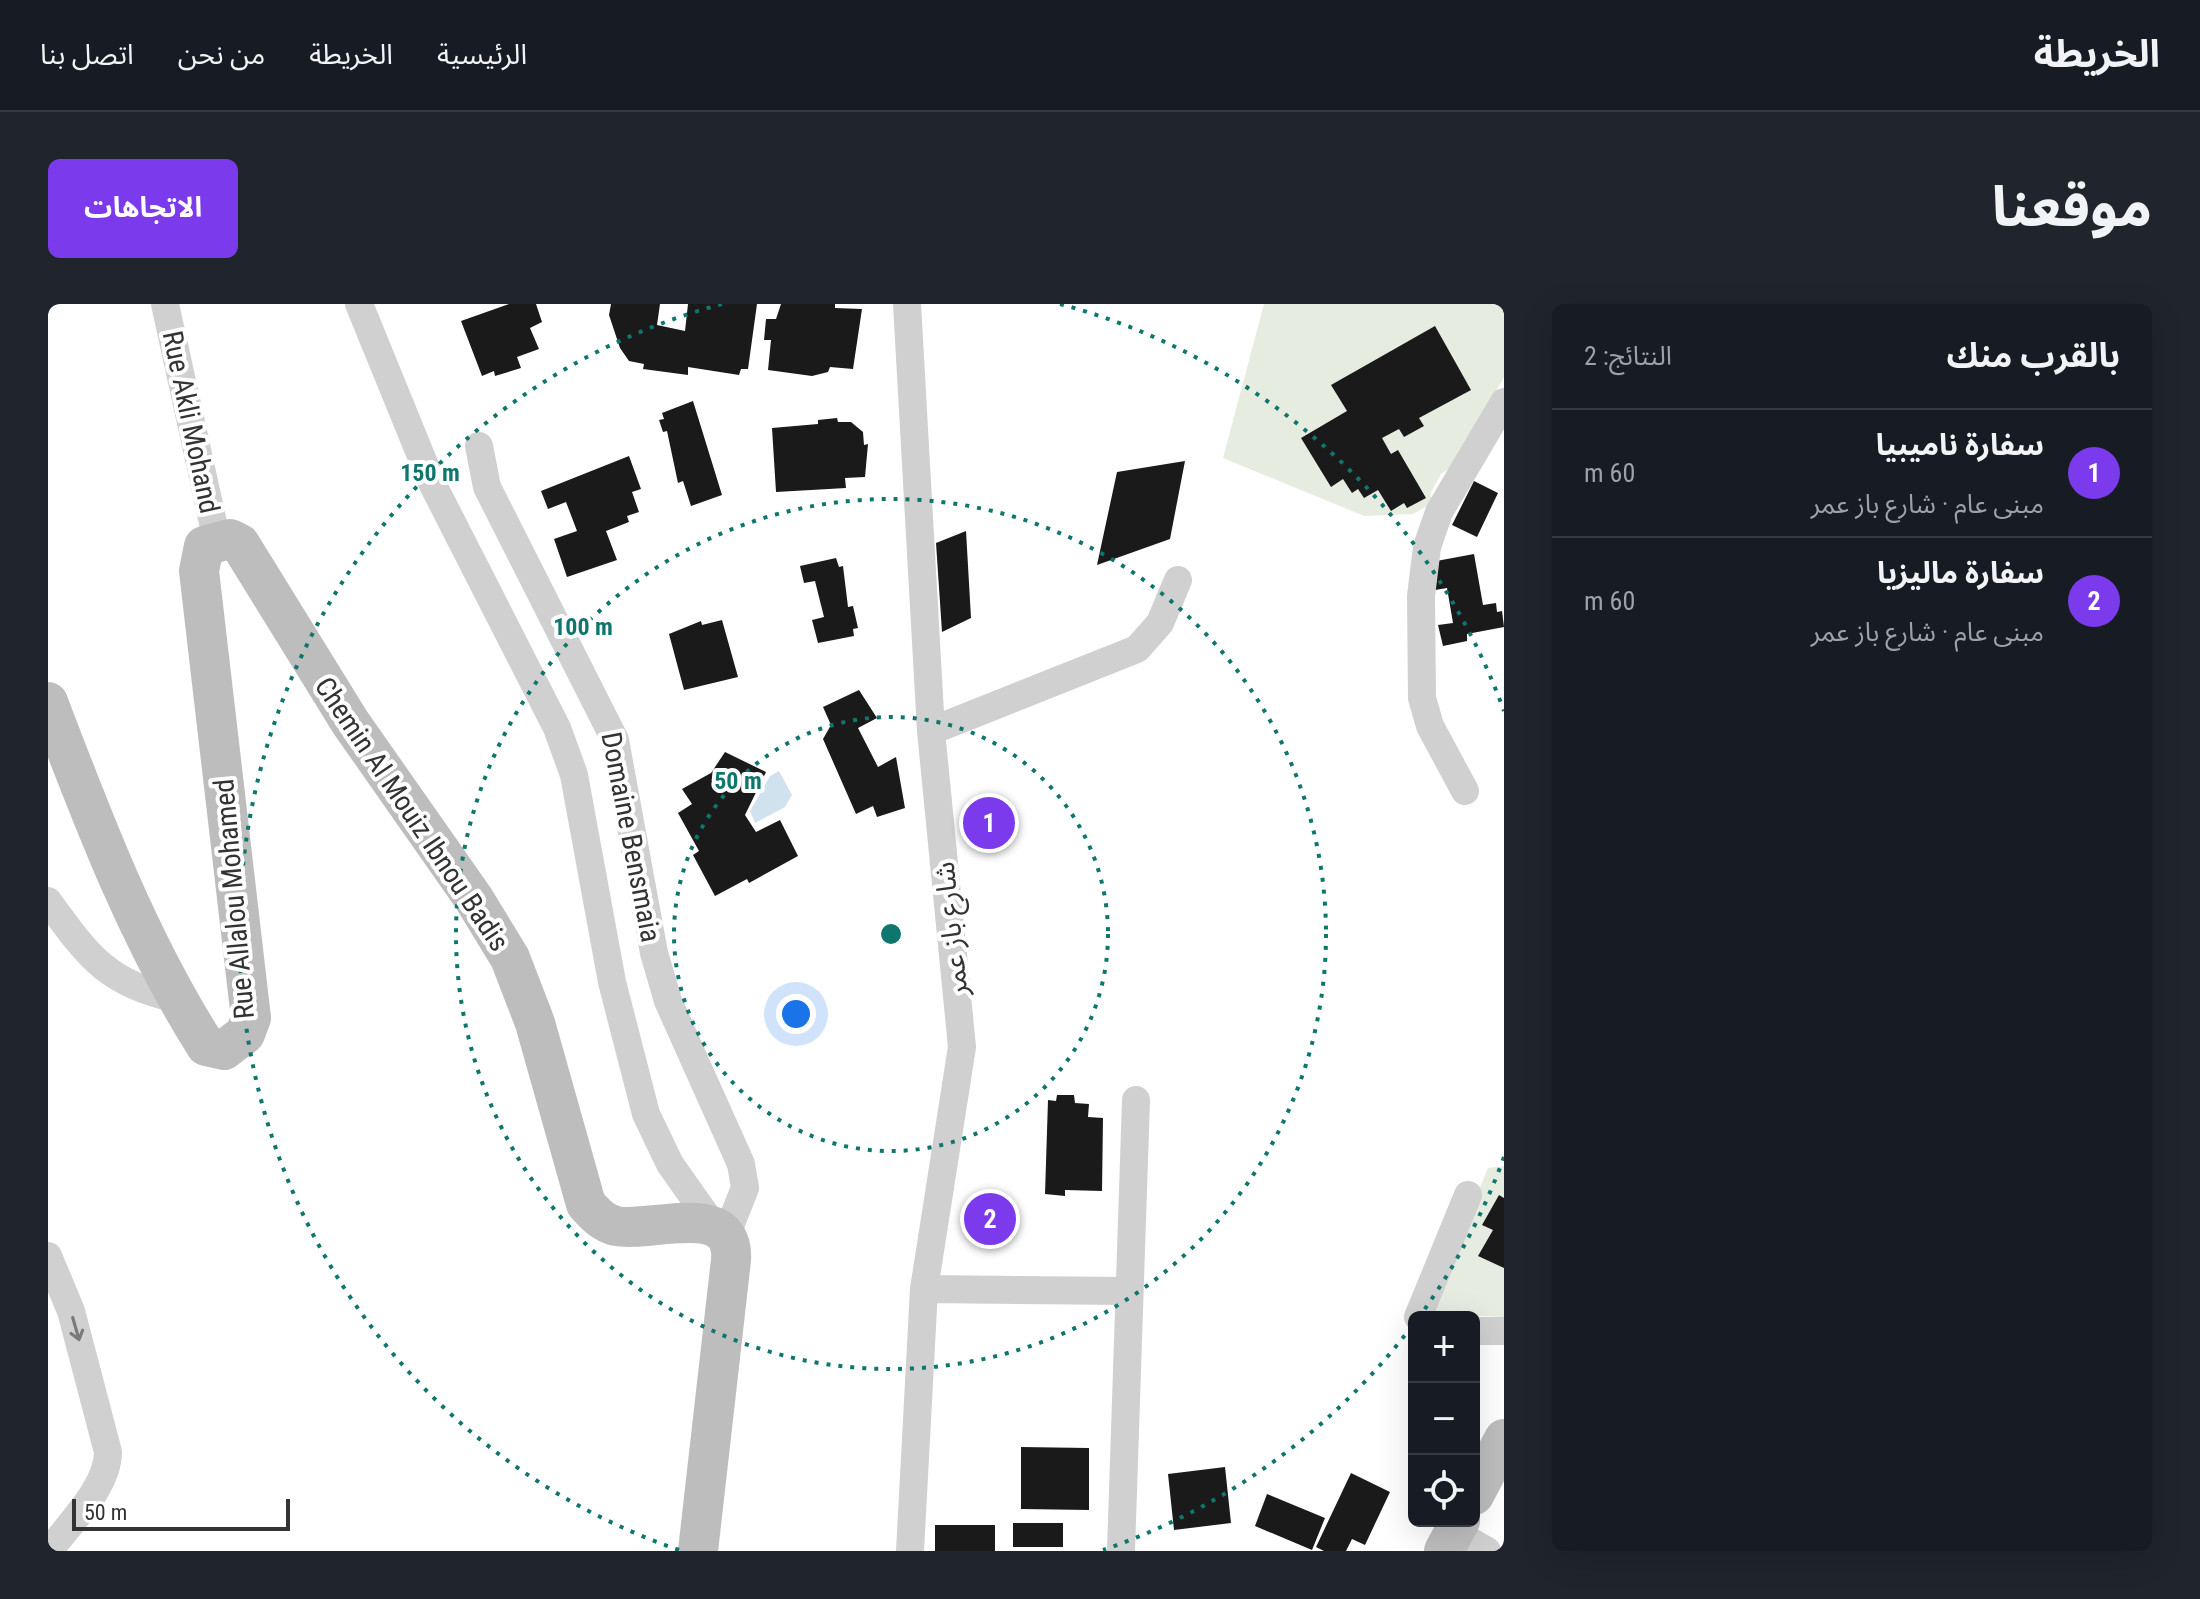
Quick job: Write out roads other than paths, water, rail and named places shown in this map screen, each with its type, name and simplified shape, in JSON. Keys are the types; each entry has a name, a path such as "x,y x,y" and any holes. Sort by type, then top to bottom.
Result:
{"street":[{"name":"Rue Akli Mohand","path":"165,304 217,541"},
{"path":"359,304 432,483 557,728 577,787 612,982 646,1114 670,1164 719,1230 731,1260 698,1551"},
{"name":"شارع باز عمر","path":"907,304 908,375 931,731 962,1047 924,1289 910,1551"},
{"path":"1465,791 1430,726 1422,698 1423,584 1427,547 1439,512 1504,402"},
{"name":"Domaine Bensmaia","path":"479,446 487,487 615,740 657,965 668,1001 741,1164 745,1188 719,1230"},
{"name":"Chemin Al Mouiz Ibnou Badis","path":"217,541 230,539 240,544 381,771 493,928 510,958 535,1023 586,1204 598,1218 614,1226 719,1230"},
{"name":"Rue Allalou Mohamed","path":"48,702 100,837 177,999 206,1046 224,1050 245,1034 251,1018 199,571 199,556 204,546 217,541"},
{"path":"931,731 1137,649 1160,623 1178,580"},
{"path":"48,901 107,972 133,988 177,999"},
{"path":"1121,1551 1136,1100"},
{"path":"1420,1311 1468,1195"},
{"path":"48,1256 71,1311 108,1452 108,1464 99,1482 49,1551"},
{"path":"924,1289 1129,1291"},
{"path":"1480,1331 1504,1331"},
{"path":"1480,1484 1504,1439"}],"water":[{"path":"779,771 792,795 785,807 755,823 750,811 770,776"}],"place":[{"name":"سفارة ناميبيا","path":"989,823"},
{"name":"سفارة ماليزيا","path":"990,1219"}]}
